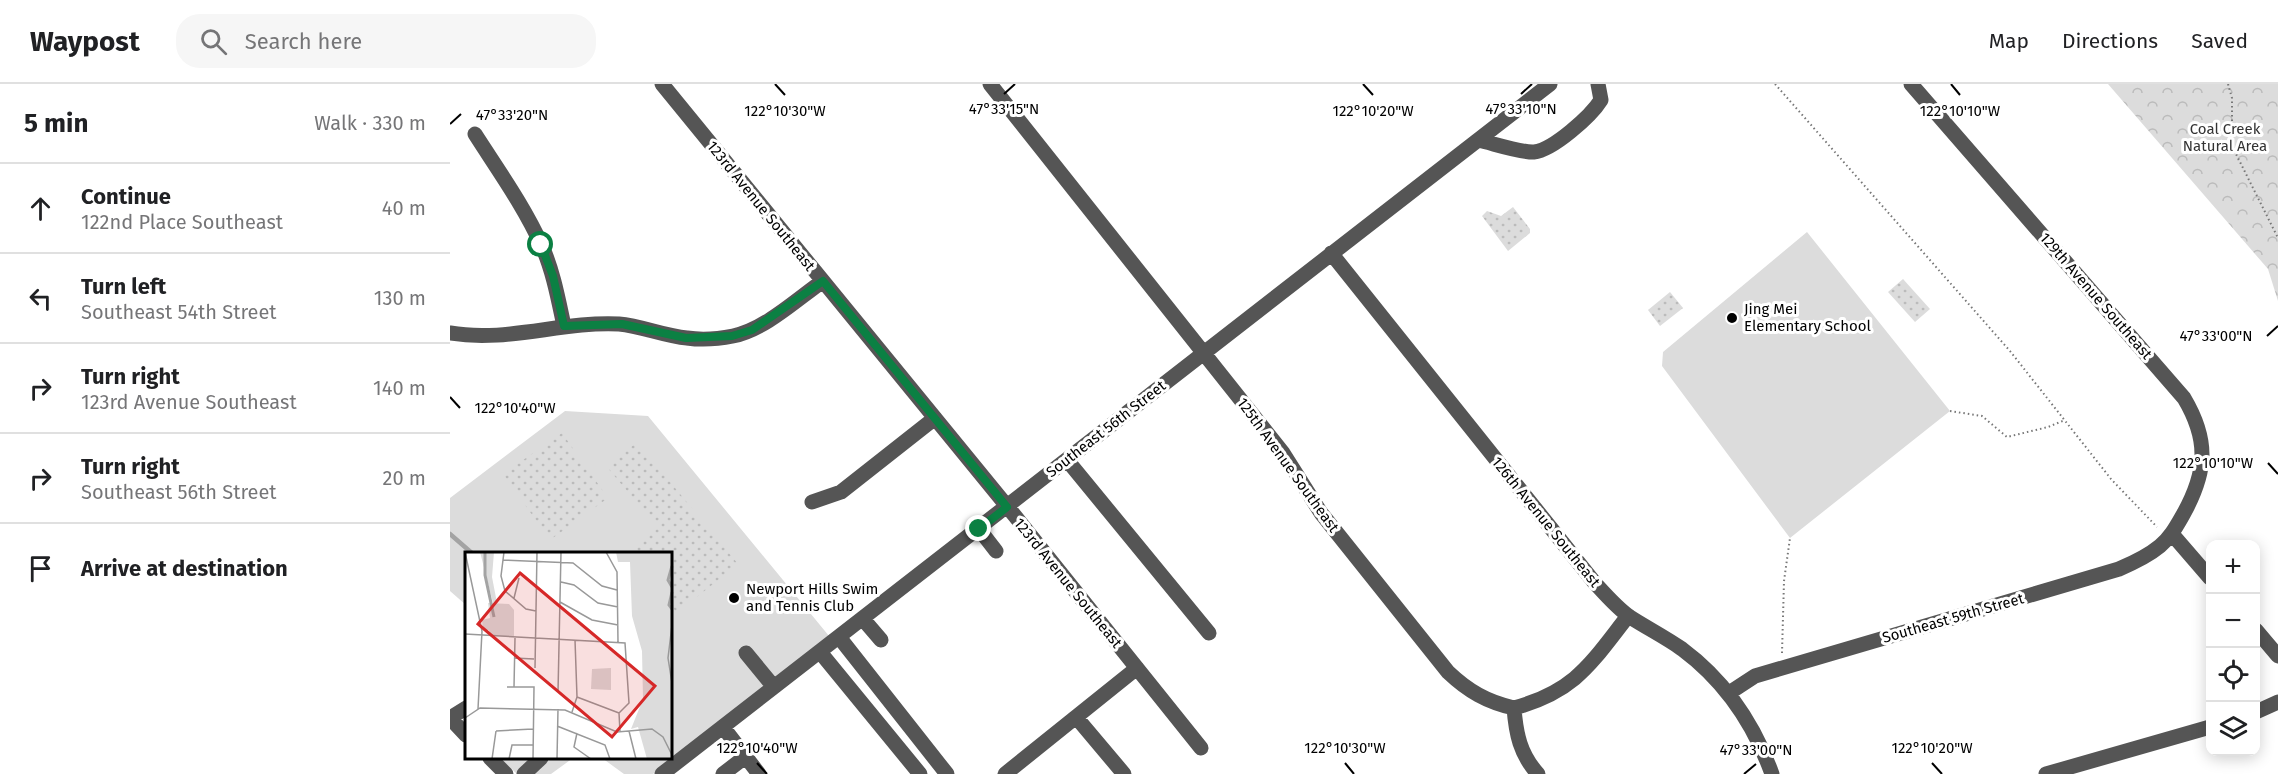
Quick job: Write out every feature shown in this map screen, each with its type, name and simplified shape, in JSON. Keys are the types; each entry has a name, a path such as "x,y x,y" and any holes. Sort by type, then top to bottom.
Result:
{"street":[{"name":"123rd Avenue Southeast","path":"662,84 1201,748"},
{"name":"125th Avenue Southeast","path":"990,84 1283,453 1321,513 1448,672 1473,693 1514,708"},
{"name":"Southeast 56th Street","path":"662,774 1550,84"},
{"path":"1478,140 1533,152 1547,148 1593,112 1601,100 1598,84"},
{"name":"129th Avenue Southeast","path":"1911,84 2184,398 2195,417 2203,451 2202,470 2196,489 2172,534"},
{"path":"475,134 528,218 541,245 553,276 564,326"},
{"name":"126th Avenue Southeast","path":"1331,253 1594,582 1628,616 1683,649 1729,693 1747,719 1763,749 1772,774"},
{"path":"450,333 493,336 564,326 622,324 686,338 732,336 752,330 823,281"},
{"path":"812,502 841,492 934,418"},
{"path":"1067,460 1209,633"},
{"path":"979,529 996,551"},
{"path":"2172,534 2206,572"},
{"name":"Southeast 59th Street","path":"1729,693 1755,676 2119,569 2160,546 2172,534"},
{"path":"1538,774 1524,754 1518,739 1514,708 1537,702 1573,681 1628,616"},
{"path":"863,619 881,640"},
{"path":"2260,635 2278,656"},
{"path":"839,637 947,774"},
{"path":"820,652 920,774"},
{"path":"746,653 774,687"},
{"path":"1005,774 1137,668"},
{"path":"2260,710 2278,702"},
{"path":"465,709 450,718 465,734"},
{"path":"1076,717 1124,774"},
{"path":"723,727 759,774"},
{"path":"2046,774 2206,728"},
{"path":"726,773 745,756"},
{"path":"490,759 506,774"},
{"path":"524,774 540,759"}],"path":[{"path":"1775,84 2010,351 2111,479 2159,529 2172,534"},
{"path":"2228,84 2232,98 2232,146 2278,238"},
{"path":"1950,411 1982,416 2007,437 2066,420"},
{"path":"1782,668 1784,581 1790,538"}],"green space":[{"name":"Coal Creek Natural Area","path":"2108,84 2278,84 2278,301 2268,269"},
{"path":"1513,207 1530,229 1530,233 1508,251 1482,216 1487,211 1501,216"},
{"path":"1807,232 1950,411 1790,538 1662,366 1663,352"},
{"path":"1903,279 1930,309 1915,322 1888,292"},
{"path":"1670,292 1683,308 1660,326 1648,310"},
{"name":"Newport Hills Swim and Tennis Club","path":"565,411 648,416 829,636 653,774 624,774 603,759 672,759 672,552 465,552 465,604 450,591 450,498"},
{"path":"562,433 608,498 550,540 503,474"},
{"path":"637,442 738,564 677,613 672,606 672,552 628,552 658,528 607,467"},
{"path":"501,759 572,759 551,774 517,774"}],"waterway":[{"path":"450,534 471,552"}],"place":[{"name":"Jing Mei Elementary School","path":"1732,318"},
{"name":"Newport Hills Swim and Tennis Club","path":"734,598"}],"route":[{"path":"541,245 553,276 564,326 622,324 686,338 732,336 752,330 823,281 1007,507 979,529"}]}
